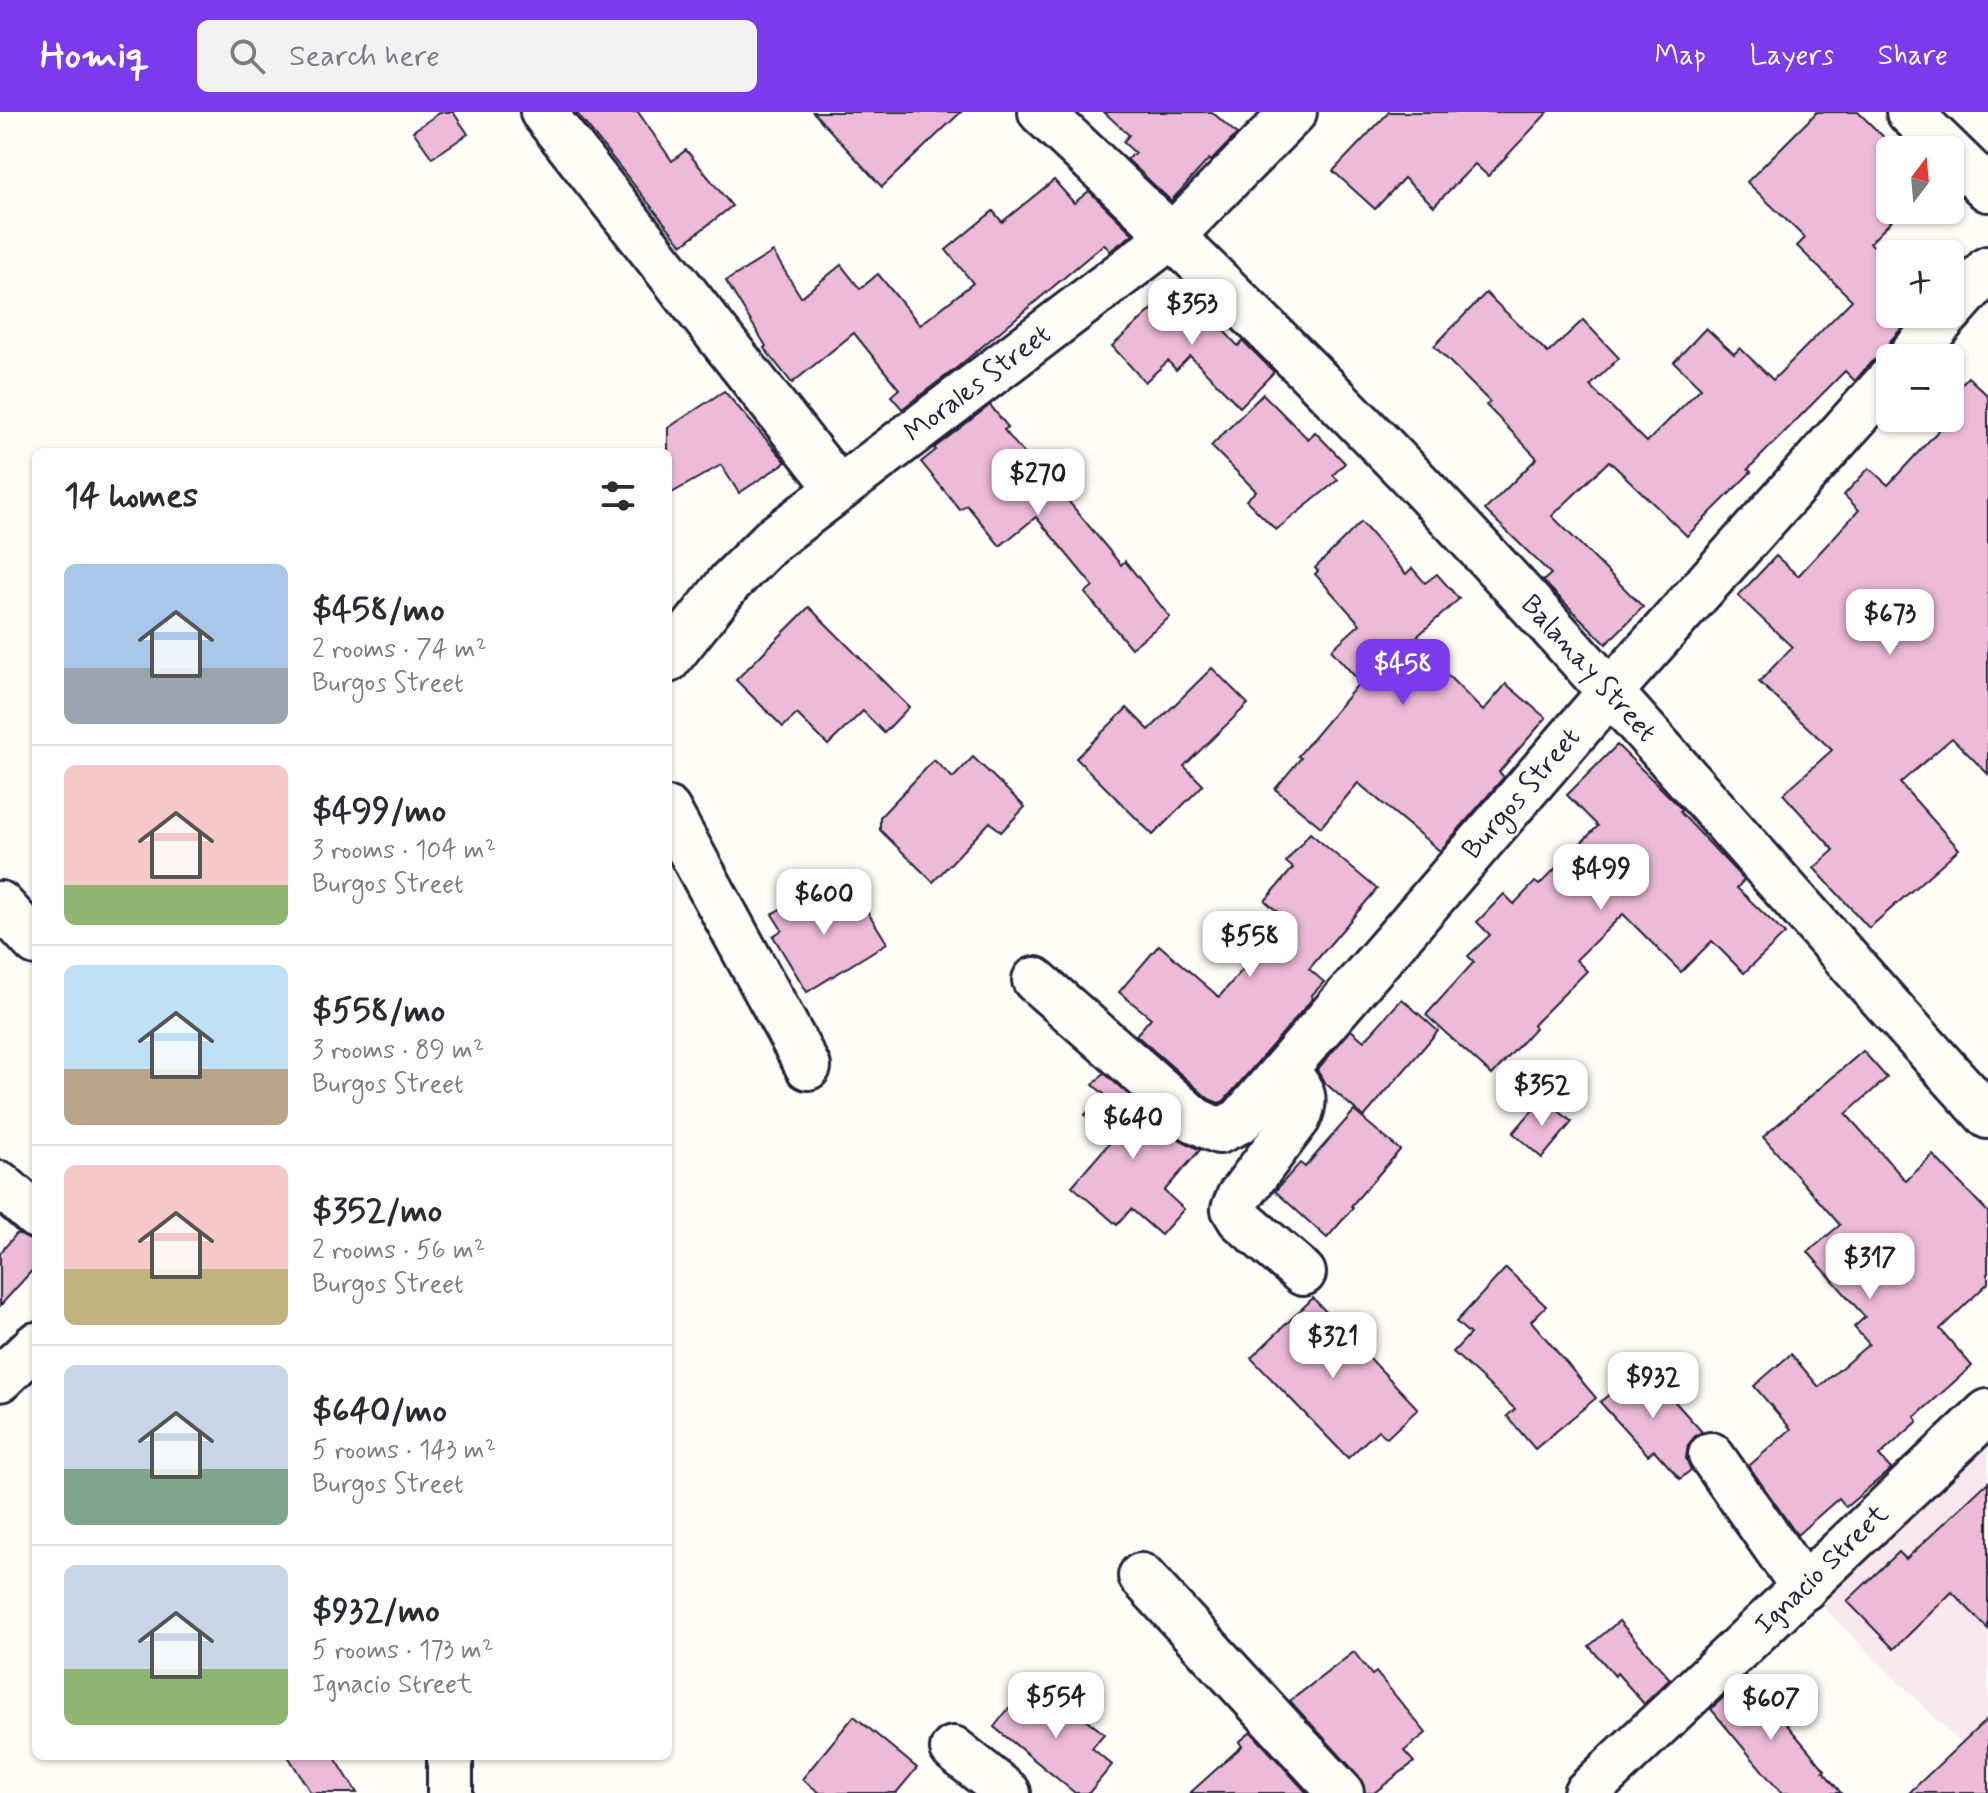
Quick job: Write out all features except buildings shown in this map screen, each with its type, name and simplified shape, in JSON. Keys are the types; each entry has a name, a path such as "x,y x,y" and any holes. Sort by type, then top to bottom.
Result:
{"street":[{"path":"543,112 839,489"},
{"name":"Balanay Street","path":"1041,112 1173,235 1416,482 1610,692 1858,974 1988,1116"},
{"name":"Morales Street","path":"672,655 730,582 762,551 1173,235 1294,112"},
{"path":"1909,112 1934,136"},
{"path":"1964,166 1988,189"},
{"path":"1964,296 1988,269"},
{"path":"1921,344 1936,328"},
{"name":"Burgos Street","path":"1035,980 1195,1120 1219,1131 1240,1121 1610,692 1876,395"},
{"path":"672,817 808,1067"},
{"path":"0,904 32,939"},
{"path":"1285,1069 1304,1096 1303,1106 1298,1118 1239,1197 1234,1209 1240,1219 1303,1273"},
{"path":"0,1184 32,1212"},
{"path":"0,1379 32,1349"},
{"name":"Ignacio Street","path":"1586,1793 1988,1412"},
{"path":"1711,1455 1804,1588"},
{"path":"1141,1576 1341,1793"},
{"path":"953,1749 1008,1793"},
{"path":"450,1760 450,1793"}],"shaded area":[{"path":"1988,1412 1988,1770 1804,1588"}]}
